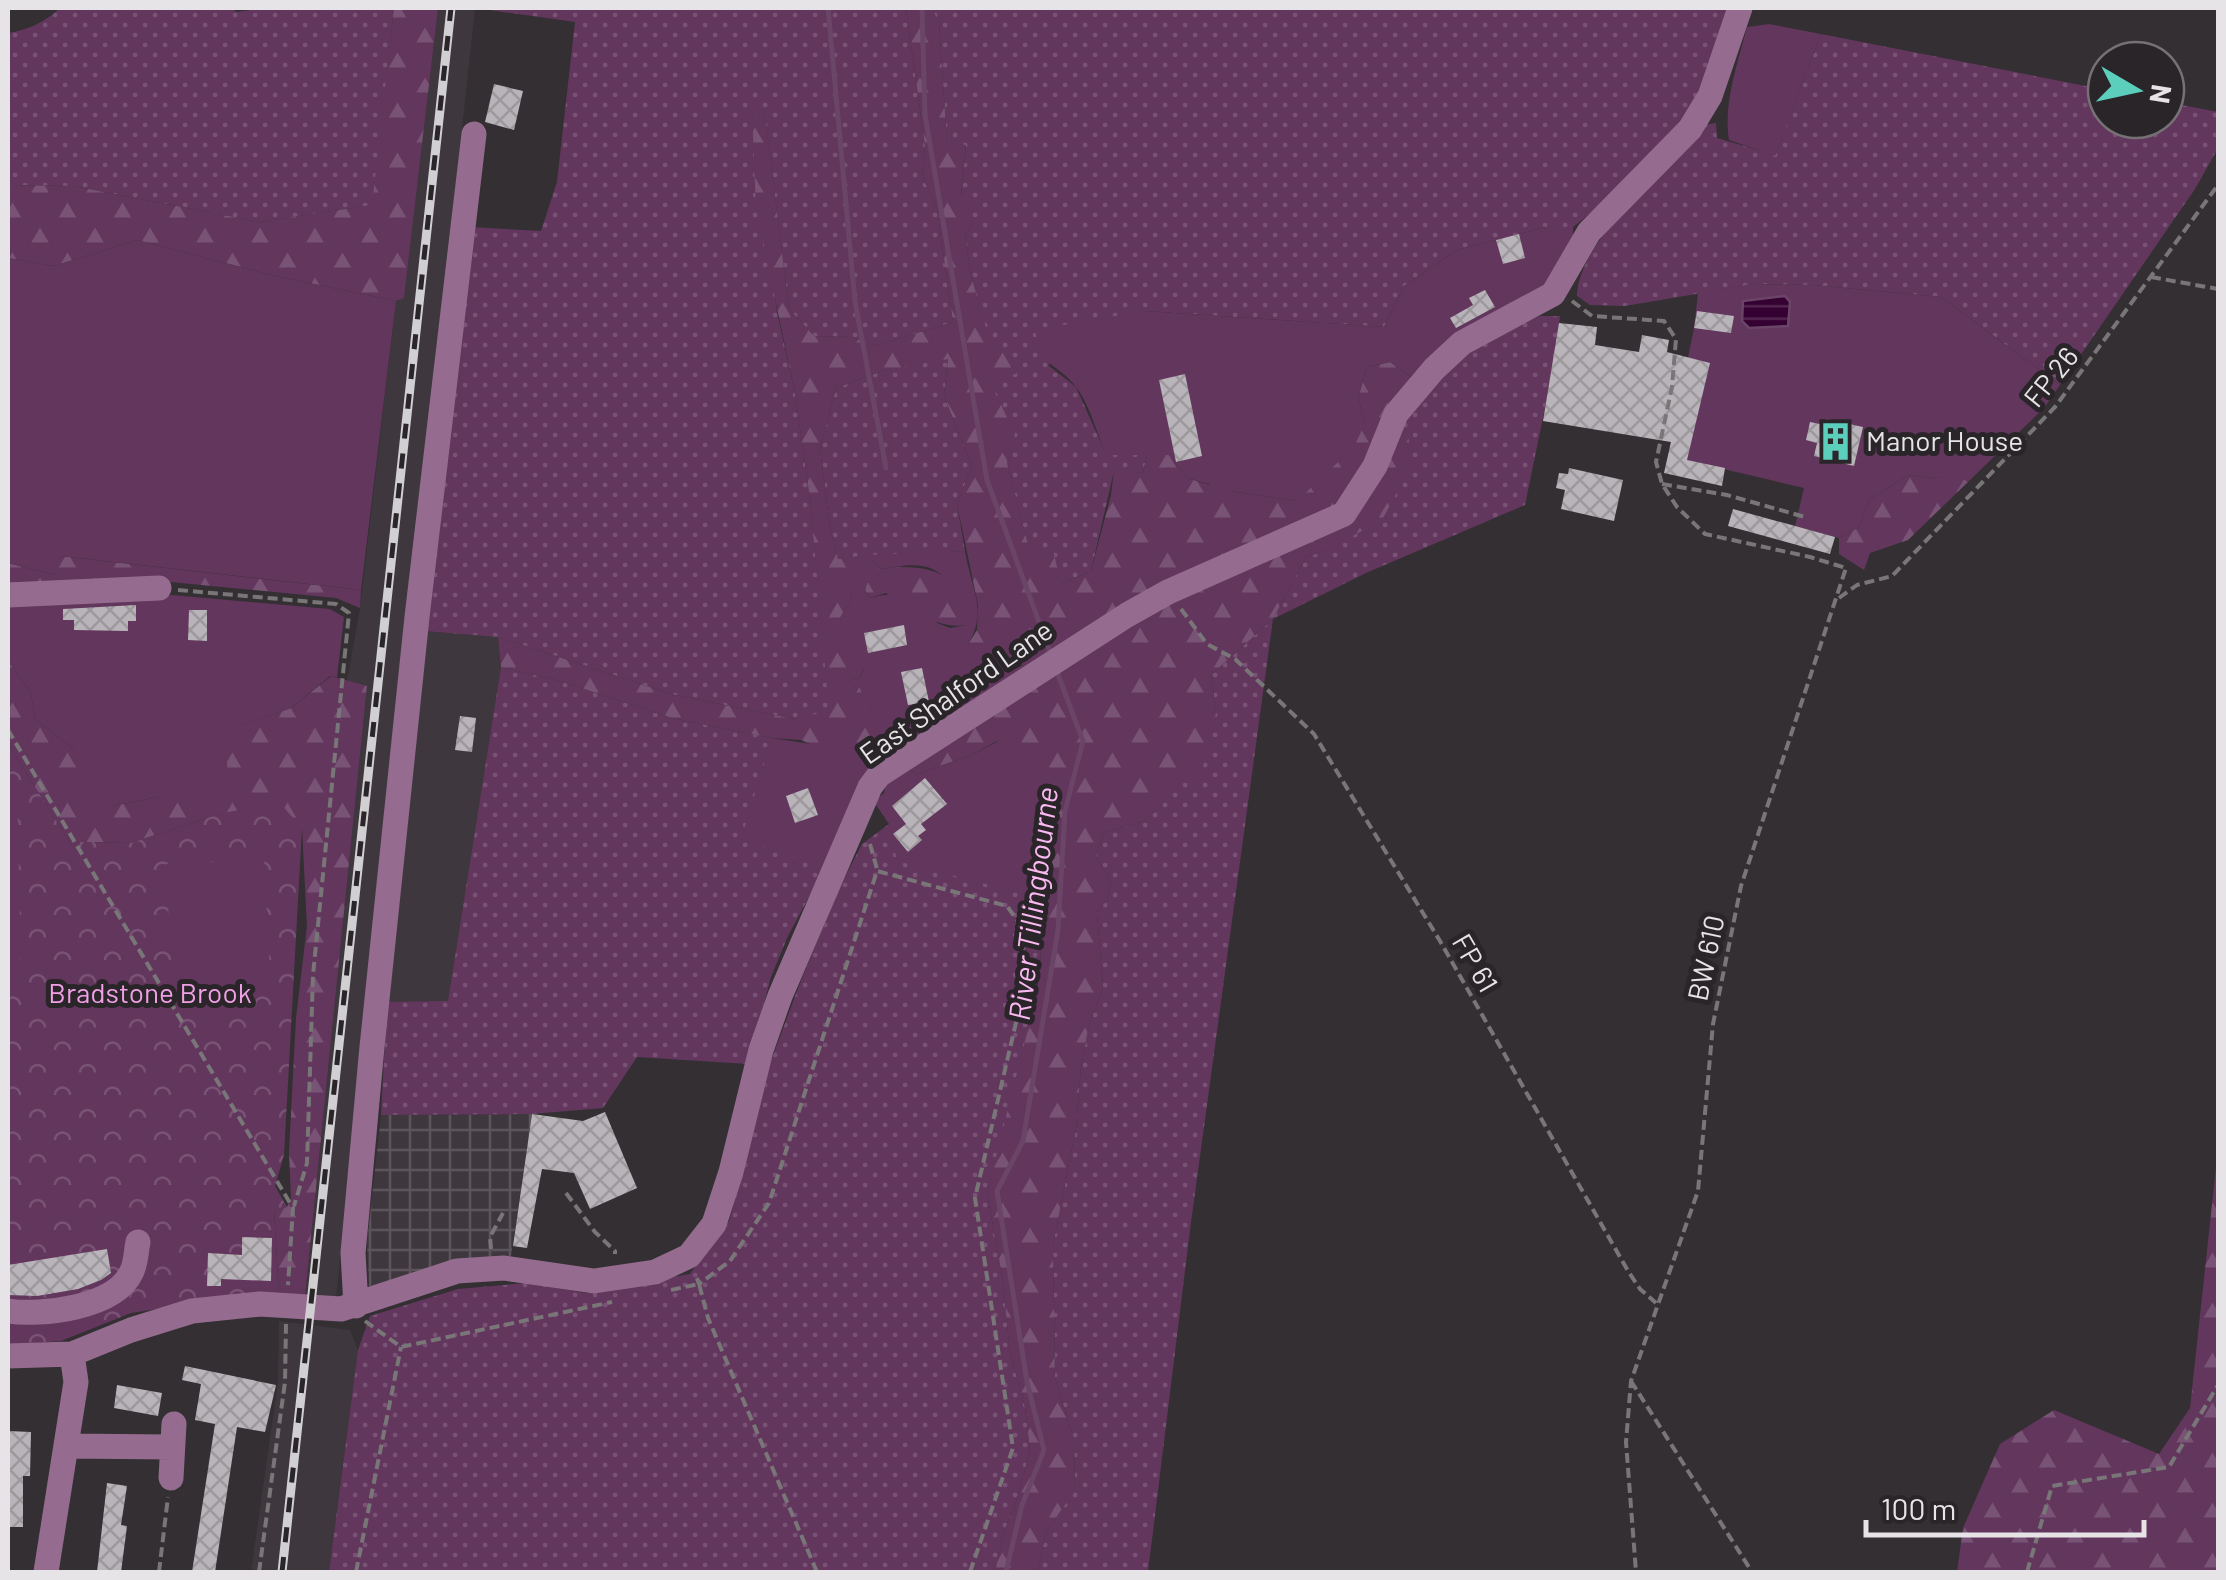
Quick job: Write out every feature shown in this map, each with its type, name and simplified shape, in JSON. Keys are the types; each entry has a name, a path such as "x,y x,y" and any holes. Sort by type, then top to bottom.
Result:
{"street":[{"name":"East Shalford Lane","path":"72,1354 192,1310 260,1304 362,1316 457,1272 494,1269 594,1281 617,1289 689,1256 714,1224 768,1032 870,787 880,776 1067,651 1168,592 1344,514 1375,466 1396,414 1434,369 1462,343 1553,294 1588,232 1690,129 1710,96 1740,8"},
{"path":"362,1316 353,1253 372,1047 417,617 474,134"},
{"path":"8,594 159,588"},
{"path":"8,1311 31,1315 88,1304 113,1292 131,1274 138,1242"},
{"path":"8,1356 72,1354 76,1382 46,1572"},
{"path":"67,1446 173,1436 171,1478"}],"path":[{"name":"FP 26","path":"1839,598 1856,585 1892,576 2056,407 2218,186"},
{"path":"1565,274 1570,300 1592,316 1664,320 1676,339 1672,387 1656,462 1662,484 1676,507 1705,534 1846,568 1839,598"},
{"path":"2151,277 2218,289"},
{"path":"1662,484 1728,495 1805,517"},
{"path":"159,588 336,604 349,614 313,975 307,1163 293,1208"},
{"name":"FP 61","path":"1168,592 1207,644 1235,659 1314,734 1420,908 1628,1271 1640,1290 1656,1304"},
{"name":"BW 610","path":"1636,1572 1626,1442 1631,1381 1698,1191 1713,1024 1742,886 1839,598"},
{"path":"8,730 293,1208 306,1307 286,1382 259,1572"},
{"path":"662,1292 699,1284 730,1261 769,1203 877,871 1008,906 1024,930 1018,1014 975,1198 1012,1448 970,1572"},
{"path":"400,1347 617,1289 615,1250 595,1232 566,1193"},
{"path":"494,1269 490,1237 503,1212"},
{"path":"696,1269 708,1318 817,1572"},
{"path":"362,1316 400,1347"},
{"path":"356,1572 400,1347"},
{"path":"1631,1381 1752,1572"},
{"path":"2027,1572 2052,1486 2169,1467 2218,1385"},
{"path":"159,1572 171,1478"}],"shaded area":[{"path":"438,8 475,8 336,1298 305,1296 367,687 347,681 360,608 396,301 404,298"},
{"path":"1785,296 1790,302 1788,326 1749,328 1742,321 1743,301"},
{"path":"424,631 498,637 501,667 448,1002 387,1002"},
{"path":"532,1114 511,1256 477,1260 392,1285 369,1286 367,1242 381,1115"},
{"path":"279,1321 350,1330 358,1350 329,1572 251,1572 278,1382"}],"green space":[{"path":"60,8 232,8 236,12 266,8 394,8 373,205 260,222 73,186 8,185 8,33 36,25"},
{"path":"394,8 438,8 404,298 396,301 275,276 137,240 54,266 8,258 8,185 73,186 260,222 372,205"},
{"path":"475,8 906,8 925,146 922,175 937,209 953,322 875,346 852,337 814,336 789,309 764,108 752,111 777,312 795,393 810,499 830,712 794,719 671,694 498,637 424,631 470,227 541,231 557,182 575,22"},
{"path":"906,8 931,8 939,22 947,143 966,145 961,196 975,209 965,236 971,276 989,338 1017,361 1016,374 997,376 990,382 1015,434 1007,463 1030,552 1053,550 1061,584 1091,571 1114,470 1143,473 1147,455 1169,455 1187,478 1230,491 1297,501 1365,423 1358,398 1367,367 1390,362 1414,379 1387,414 1408,436 1413,463 1382,520 1306,557 1273,619 1212,674 1216,722 1200,777 1185,780 1144,821 1103,833 1096,856 1111,883 1107,900 1097,912 1103,987 1089,1025 1076,1128 1053,1245 1055,1378 1074,1440 1075,1491 1046,1531 1038,1572 995,1572 1030,1451 1025,1407 1010,1352 987,1193 1037,993 1041,950 1036,915 1046,890 1045,875 1037,860 1039,827 1035,805 1045,788 1016,737 916,774 907,768 1014,679 1013,670 1023,665 986,662 962,654 977,630 978,605 957,504 972,466 944,396 948,359 882,371 836,388 820,449 838,559 866,555 881,569 913,567 941,574 953,582 966,607 967,625 944,624 886,593 870,598 865,590 867,583 880,575 845,572 852,599 840,618 864,668 859,679 846,681 860,688 872,706 869,714 893,717 890,751 901,749 873,772 801,740 672,718 560,681 501,667 498,637 671,694 794,719 829,711 810,499 795,393 756,209 752,110 764,107 789,309 814,336 852,337 875,346 953,322 937,209 922,175 925,146"},
{"path":"931,8 1730,8 1707,77 1689,113 1607,200 1573,227 1546,227 1457,250 1404,286 1384,327 1145,311 1048,365 1076,387 1106,454 1147,455 1143,473 1114,471 1091,571 1061,584 1030,553 1007,463 1014,434 989,381 997,376 971,276 965,236 973,223 961,197 966,145 947,144 939,22"},
{"path":"1769,24 1821,34 1775,156 1729,140 1728,126 1732,83 1747,27"},
{"path":"1821,34 2086,86 2086,140 2186,140 2186,106 2218,112 2218,148 2195,189 2060,385 1941,297 1755,284 1625,306 1590,305 1577,296 1581,275 1608,229 1704,125 1716,123 1717,138 1775,155"},
{"path":"1546,227 1573,227 1573,237 1548,283 1414,379 1390,362 1367,367 1358,398 1365,423 1354,447 1297,501 1230,491 1213,511 1209,484 1187,478 1169,455 1106,455 1081,394 1046,359 1035,330 1145,311 1384,327 1404,286 1457,250"},
{"path":"137,240 275,276 396,301 361,590 61,556 55,575 8,563 8,258 54,266"},
{"path":"1755,284 1941,297 2060,385 2044,408 1968,482 1955,473 1936,478 1908,475 1869,500 1859,527 1839,538 1795,526 1804,488 1668,456 1698,293"},
{"path":"1540,316 1560,316 1525,505 1366,573 1273,619 1306,557 1327,550 1409,407 1485,339"},
{"path":"948,358 944,396 972,466 957,504 965,551 838,559 820,449 836,388 882,371"},
{"path":"1955,472 1968,482 1908,540 1870,553 1864,570 1839,554 1839,538 1859,527 1869,500 1908,475 1936,478"},
{"path":"965,551 978,615 963,654 986,661 1000,648 1020,650 1030,658 1013,670 1014,679 889,752 891,735 881,724 890,718 872,720 868,714 872,706 856,699 862,695 860,688 844,681 859,679 864,669 841,646 840,618 852,599 844,572 874,572 880,576 877,582 867,583 865,590 870,598 893,594 930,603 937,623 950,628 966,625 966,616 958,591 946,578 918,565 881,569 866,555"},
{"path":"60,556 361,590 360,608 336,598 160,581 8,587 8,563 55,575"},
{"path":"172,595 330,609 344,617 337,677 330,676 291,708 225,731 229,793 158,797 112,806 79,788 76,751 36,720 30,691 8,661 8,602"},
{"path":"1273,619 1148,1572 1038,1572 1046,1531 1075,1490 1074,1440 1055,1378 1053,1245 1076,1128 1089,1025 1103,987 1097,912 1107,900 1111,883 1096,856 1103,833 1144,821 1185,779 1216,722 1212,674"},
{"path":"8,661 30,691 36,720 76,751 112,806 158,797 224,731 291,708 331,676 367,686 305,1296 279,1295 274,1209 287,1207 291,1198 289,1152 296,1018 307,926 302,828 222,813 131,843 80,842 72,846 8,744"},
{"path":"501,667 560,681 672,718 772,738 766,763 825,867 771,977 748,1064 637,1057 603,1108 532,1114 381,1115 387,1002 448,1001"},
{"path":"838,732 873,772 825,867 741,839 772,738 817,745"},
{"path":"1006,737 1016,737 1032,761 1043,764 1047,773 1036,805 1037,859 1045,875 1046,890 1025,894 897,861 889,824 874,802 884,793 886,783 907,768 916,774 972,755"},
{"name":"Bradstone Brook","path":"8,744 72,846 80,842 131,843 222,813 280,803 302,828 284,1155 275,1186 287,1207 274,1210 279,1295 234,1297 131,1313 61,1341 8,1345"},
{"path":"8,786 17,786 21,967 8,967"},
{"path":"889,824 1025,894 1046,890 1036,915 1041,950 1031,1025 987,1193 1010,1352 1025,1407 1030,1451 995,1572 329,1572 358,1350 370,1316 458,1289 526,1283 586,1293 690,1274 729,1221 746,1163 760,1090 841,885 862,844"},
{"path":"264,859 271,993 173,998 166,864"},
{"path":"2218,1149 2218,1572 1957,1572 1963,1528 2000,1444 2054,1410 2159,1454 2190,1408"}],"building":[{"path":"494,84 523,91 514,130 485,122"},
{"path":"1519,234 1525,258 1503,264 1496,240"},
{"path":"1485,290 1495,307 1456,328 1450,318 1473,305 1469,298"},
{"path":"1697,311 1734,316 1731,333 1694,328"},
{"path":"1559,323 1597,327 1595,345 1639,352 1642,335 1669,340 1667,352 1710,363 1687,460 1725,468 1722,486 1664,473 1671,442 1543,421"},
{"path":"1185,374 1202,456 1176,462 1159,380"},
{"name":"Manor House","path":"1826,419 1863,427 1854,466 1814,456 1817,443 1806,440 1810,422 1825,425"},
{"path":"1569,468 1623,480 1614,521 1561,509 1565,490 1556,488 1559,473 1568,474"},
{"path":"1733,509 1835,537 1830,554 1728,526"},
{"path":"136,605 136,621 128,621 128,631 74,630 74,620 63,620 63,609"},
{"path":"189,610 207,610 207,641 188,640"},
{"path":"904,625 907,645 868,653 864,633"},
{"path":"922,668 929,702 908,705 901,672"},
{"path":"460,716 476,718 472,752 455,750"},
{"path":"925,778 947,804 921,824 926,830 918,836 922,840 908,852 893,834 906,824 892,806"},
{"path":"808,788 818,815 795,823 786,796"},
{"path":"605,1112 637,1188 590,1209 574,1173 542,1169 527,1248 513,1246 532,1114 583,1121"},
{"path":"242,1237 272,1238 271,1281 221,1279 221,1286 207,1286 208,1253 242,1255"},
{"path":"107,1249 111,1273 101,1280 78,1289 37,1296 8,1295 8,1265"},
{"path":"185,1366 276,1385 265,1432 237,1427 215,1572 192,1572 215,1424 195,1420 201,1384 182,1380"},
{"path":"117,1385 162,1393 158,1416 114,1408"},
{"path":"8,1431 31,1432 30,1476 23,1476 23,1527 8,1527"},
{"path":"107,1483 127,1486 121,1525 127,1526 121,1572 97,1572"}],"waterway":[{"path":"828,8 855,302 886,468"},
{"name":"River Tillingbourne","path":"922,8 925,115 987,480 1050,652"},
{"name":"River Tillingbourne","path":"1006,1572 1022,1505 1044,1450 1027,1382 997,1191 1023,1141 1058,930 1065,811 1083,741 1057,672"}],"railway":[{"path":"282,1572 451,8"}],"place":[{"name":"Manor House","path":"1836,441"}]}
